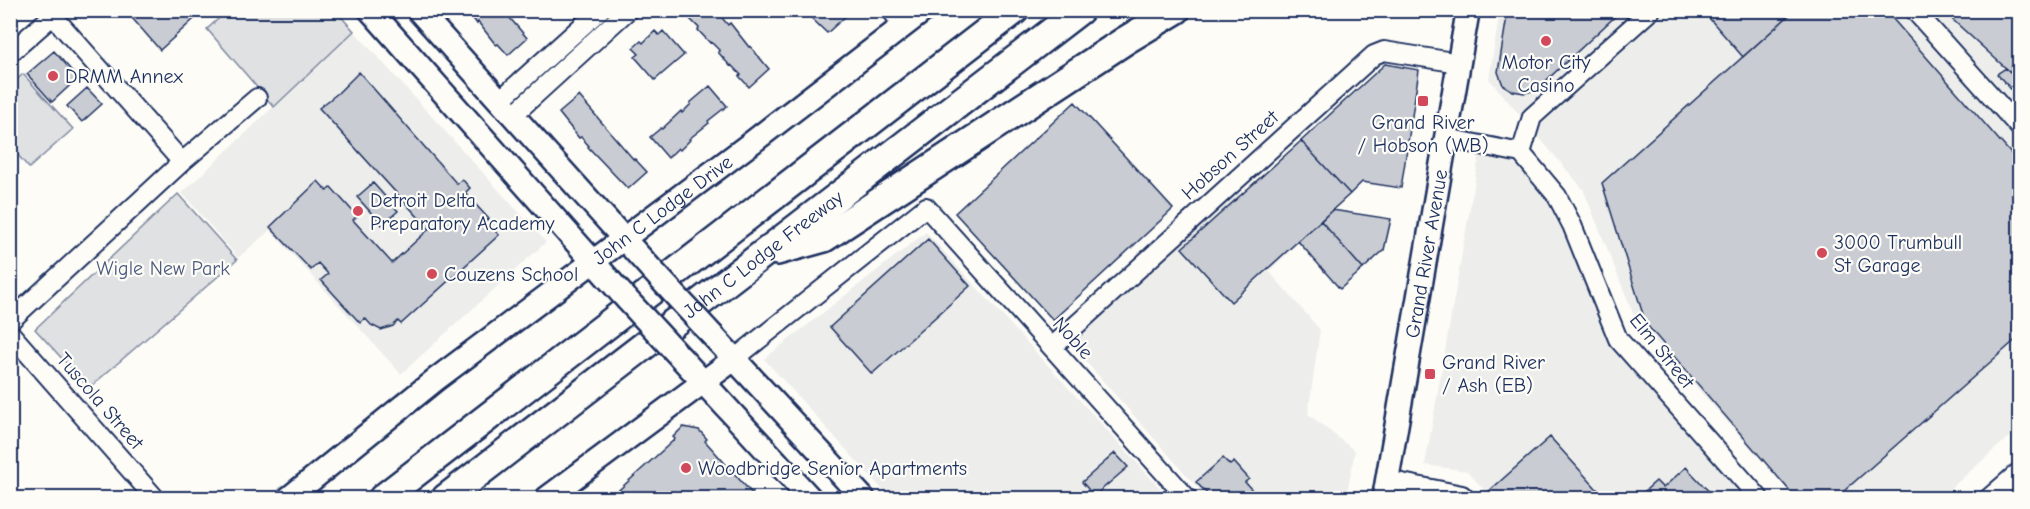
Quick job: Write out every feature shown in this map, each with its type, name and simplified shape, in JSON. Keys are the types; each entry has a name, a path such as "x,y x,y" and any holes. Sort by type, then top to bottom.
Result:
{"highway":[{"path":"981,36 994,10"},
{"name":"John C Lodge Freeway","path":"383,498 1015,10"},
{"name":"John C Lodge Freeway","path":"446,498 1080,10"},
{"path":"761,256 824,238 1176,10"}],"main road":[{"path":"370,10 392,21 592,261 810,498"},
{"name":"John C Lodge Drive","path":"289,498 389,415 750,144 897,18 924,10"},
{"name":"Grand River Avenue","path":"1386,489 1468,10"},
{"path":"417,11 733,360 864,498"},
{"path":"547,498 733,360"}],"street":[{"path":"506,108 600,10"},
{"path":"506,108 628,10"},
{"path":"1446,138 1521,153 1532,117 1651,10"},
{"path":"1914,10 2019,128"},
{"path":"10,53 56,13 182,162"},
{"name":"Hobson Street","path":"1052,347 1374,55 1384,51 1459,63"},
{"path":"10,321 182,162 257,98"},
{"name":"Elm Street","path":"1521,153 1557,196 1572,225 1618,339 1760,498"},
{"name":"Noble","path":"733,360 926,207 1187,498"},
{"name":"Tuscola Street","path":"10,333 155,498"},
{"path":"1989,498 2019,471"},
{"path":"1386,489 1462,495 1465,498"}],"shaded area":[{"name":"Motor City Casino","path":"1500,11 2019,11 2019,428 1940,498 1795,498 1635,318 1583,189 1489,79"},
{"name":"Detroit Delta Preparatory Academy","path":"354,31 546,242 401,374 270,230 238,258 182,193"},
{"path":"1479,156 1509,158 1552,203 1607,341 1747,498 1492,498 1467,471 1425,465"},
{"path":"1238,192 1291,250 1269,271 1320,330 1308,414 1355,451 1346,498 1207,498 1070,344"},
{"path":"926,232 1169,498 890,498 764,359"}],"green space":[{"path":"335,10 354,31 274,107 207,29 227,11"},
{"path":"23,74 73,129 29,168 11,147 11,85"},
{"name":"Wigle New Park","path":"178,194 237,260 89,388 35,329"}],"building":[{"path":"125,10 204,10 160,50"},
{"path":"467,10 503,10 527,38 508,55 498,44 496,45"},
{"path":"681,10 719,10 718,13 728,25 730,23 769,69 749,87 739,76 741,75 718,52 720,51"},
{"path":"803,10 843,10 847,15 827,33"},
{"name":"Motor City Casino","path":"1508,10 1622,10 1536,90 1524,93 1513,91 1503,85 1498,72"},
{"path":"1702,10 1795,10 1743,57"},
{"name":"Motor City Casino","path":"1795,10 1885,10 2020,164 2020,336 1836,498 1796,498 1646,324 1602,183"},
{"path":"1942,10 2020,10 2020,43 2010,72"},
{"path":"655,31 659,35 663,31 684,55 655,80 635,57 639,54 633,48 641,41 643,43"},
{"name":"DRMM Annex","path":"54,51 78,78 52,102 27,74"},
{"path":"2020,56 2020,99 1997,74 2006,68 2010,72"},
{"path":"1385,64 1419,70 1401,188 1362,182 1350,194 1301,141"},
{"path":"359,72 457,184 462,179 470,188 465,193 489,219 486,221 499,235 401,324 398,321 393,326 381,330 371,325 365,318 360,323 321,280 328,274 318,263 311,270 270,227 318,181 327,191 331,187 357,216 353,220 392,263 429,229 319,108"},
{"path":"710,86 727,106 708,121 709,123 689,139 680,150 678,148 668,158 650,137 681,111 682,113"},
{"path":"87,88 102,104 82,122 67,106"},
{"path":"579,96 647,172 628,189 581,137 579,138 559,113"},
{"path":"1075,102 1173,209 1053,320 955,213"},
{"path":"1301,141 1350,194 1231,302 1182,248"},
{"path":"373,183 398,211 382,225 357,197"},
{"path":"1332,210 1391,219 1384,250 1363,269 1321,221"},
{"path":"1321,221 1363,269 1340,289 1298,241"},
{"path":"928,239 970,286 872,374 830,327"},
{"name":"Woodbridge Senior Apartments","path":"683,427 699,430 707,439 705,441 756,498 694,498 686,495 681,498 610,498 675,439 673,437"},
{"path":"1550,437 1605,498 1492,498 1487,493"},
{"path":"1115,453 1128,467 1094,496 1082,482"},
{"path":"1223,458 1230,465 1234,462 1249,479 1245,482 1259,498 1211,498 1196,482"},
{"path":"1686,467 1715,498 1637,498 1656,481 1663,488"}],"place":[{"name":"Motor City Casino","path":"1546,41"},
{"name":"DRMM Annex","path":"53,76"},
{"name":"Grand River / Hobson (WB)","path":"1423,101"},
{"name":"Detroit Delta Preparatory Academy","path":"358,211"},
{"name":"3000 Trumbull St Garage","path":"1822,253"},
{"name":"Couzens School","path":"432,274"},
{"name":"Grand River / Ash (EB)","path":"1430,374"},
{"name":"Woodbridge Senior Apartments","path":"686,468"}]}
